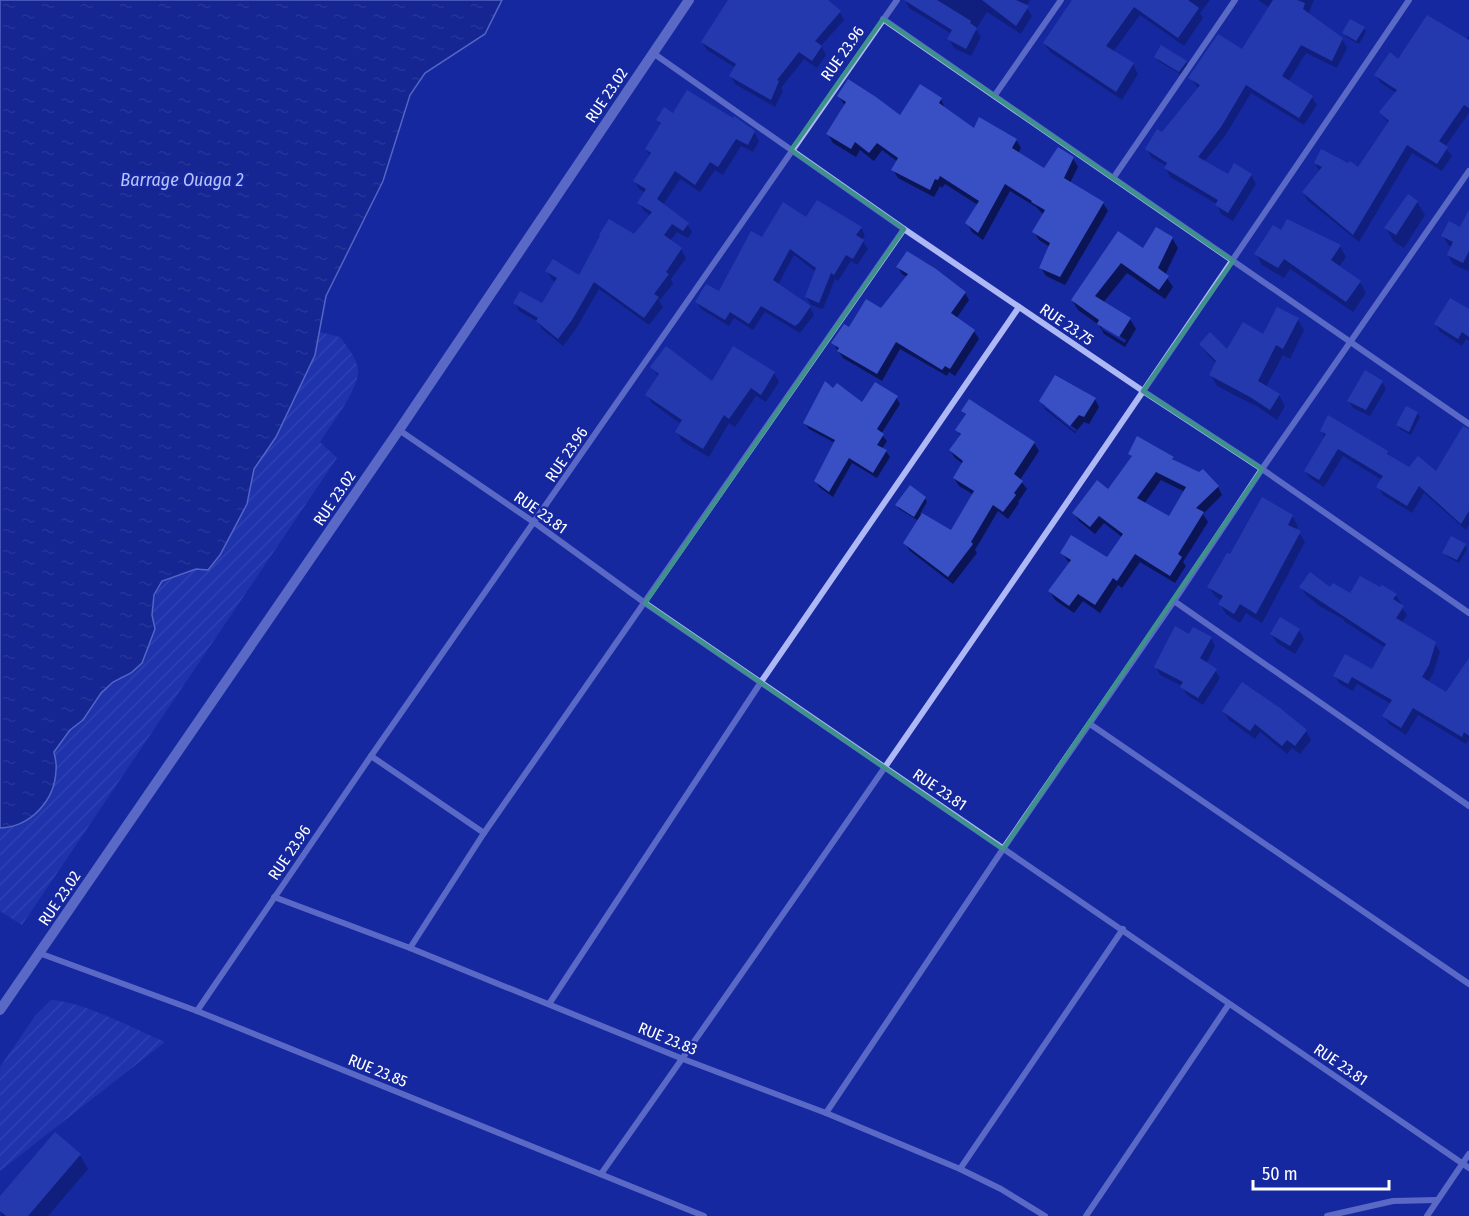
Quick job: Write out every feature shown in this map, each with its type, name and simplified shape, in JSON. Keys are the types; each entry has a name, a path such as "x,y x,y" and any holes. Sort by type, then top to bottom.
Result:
{"street":[{"name":"RUE 23.02","path":"0,1011 399,430 689,0"},
{"name":"RUE 23.96","path":"197,1011 371,756 535,524 791,150 897,0"},
{"path":"995,94 1061,0"},
{"path":"1114,177 1235,0"},
{"path":"601,1174 885,767 1233,261 1409,0"},
{"path":"883,19 995,94 1469,424"},
{"name":"RUE 23.75","path":"653,53 904,229 1262,469 1469,613"},
{"path":"826,1113 1262,469 1469,171"},
{"path":"410,948 484,833 904,229"},
{"path":"549,1004 761,682 1019,307"},
{"name":"RUE 23.81","path":"399,430 645,603 1469,1168"},
{"path":"1174,601 1469,806"},
{"path":"1090,724 1469,984"},
{"path":"371,756 484,833"},
{"name":"RUE 23.83","path":"274,897 410,948 683,1059 826,1113 960,1169 1001,1189 1045,1216"},
{"path":"960,1169 1123,929"},
{"name":"RUE 23.85","path":"39,953 197,1011 704,1216"},
{"path":"1086,1216 1229,1004"},
{"path":"1427,1216 1469,1154"},
{"path":"1327,1216 1393,1201 1437,1200"}],"highlighted area":[{"path":"883,19 1233,261 1143,391 1262,469 1003,849 645,603 904,229 791,150"}],"shaded area":[{"path":"320,332 340,337 354,357 358,370 349,397 320,442 337,458 22,925 0,911 0,828 8,828 43,807 53,789 57,770 54,752 70,730 83,720 101,693 113,682 131,673 155,629 154,604 162,581 196,569 208,570 247,504 254,469 276,437 287,415 315,355"},
{"path":"51,1000 93,1010 165,1042 0,1171 0,1067 35,1016"}],"water":[{"name":"Barrage Ouaga 2","path":"0,0 502,0 485,34 425,73 410,95 383,181 326,296 315,355 276,437 254,469 247,504 220,555 208,570 196,569 162,581 154,595 152,615 155,629 142,663 101,693 83,720 70,730 54,752 55,781 46,802 31,817 21,823 0,828"}],"building":[{"path":"728,0 828,0 841,11 815,41 822,46 812,61 799,52 777,80 779,81 771,100 729,76 736,64 701,42"},
{"path":"904,0 937,0 971,21 970,23 977,28 966,49 947,39 952,30"},
{"path":"982,0 1016,0 1029,6 1016,26"},
{"path":"1072,0 1188,0 1199,8 1178,38 1134,7 1106,46 1134,63 1116,92 1043,43"},
{"path":"1273,0 1297,0 1305,3 1303,9 1343,38 1332,61 1301,45 1282,76 1313,96 1299,118 1246,85 1221,127 1198,157 1228,174 1234,163 1252,174 1228,213 1215,205 1218,200 1164,168 1167,163 1145,149 1157,129 1162,132 1200,85 1188,78 1218,34 1242,49"},
{"path":"1427,15 1469,40 1469,108 1464,105 1439,141 1448,147 1437,164 1407,145 1353,235 1302,192 1322,167 1314,163 1321,149 1348,163 1350,161 1358,167 1389,121 1379,112 1397,90 1374,75 1390,52 1398,59"},
{"path":"1350,19 1365,27 1356,41 1342,33"},
{"path":"1161,45 1187,61 1179,72 1154,57"},
{"path":"848,79 900,115 920,84 942,98 939,103 974,128 979,117 1017,139 1012,148 1044,168 1058,147 1074,157 1064,178 1104,202 1060,277 1039,268 1050,243 1032,232 1045,210 1005,184 978,233 965,223 979,201 940,176 938,180 935,179 930,190 891,170 898,158 877,143 869,153 855,142 851,149 826,134 846,102 837,96"},
{"path":"687,90 733,118 734,116 755,131 748,145 736,139 718,167 710,162 695,185 675,171 657,199 689,223 683,231 672,224 664,235 682,248 666,272 669,274 654,294 659,297 644,318 594,282 558,339 536,321 538,318 513,303 520,291 542,303 557,278 545,271 553,259 579,275 609,219 634,234 652,212 637,203 646,189 633,181 651,153 645,149 661,123 656,120 664,107 673,113"},
{"path":"1408,194 1418,201 1396,235 1384,228"},
{"path":"817,200 862,227 856,235 864,240 853,259 846,255 834,275 831,273 819,303 805,297 816,268 790,249 773,280 811,306 799,323 795,326 761,306 749,324 730,312 725,320 695,302 706,284 719,291 751,231 762,237 783,202 806,217"},
{"path":"1469,210 1469,251 1463,263 1447,255 1453,242 1441,236 1449,221 1460,227"},
{"path":"1287,219 1341,245 1331,260 1361,281 1346,302 1284,259 1278,268 1254,254 1273,225 1281,230"},
{"path":"1156,227 1173,237 1158,268 1169,276 1159,290 1121,263 1095,296 1131,318 1119,337 1097,324 1099,320 1071,300 1118,231 1143,248"},
{"path":"907,251 966,292 951,313 975,330 950,369 945,366 942,370 896,342 877,374 837,351 839,348 831,343 844,324 849,327 866,299 881,308 908,274 896,267"},
{"path":"1450,298 1469,309 1469,337 1462,332 1458,339 1434,324"},
{"path":"1277,307 1299,318 1283,349 1276,345 1258,381 1280,394 1270,410 1209,375 1216,361 1199,344 1210,332 1227,349 1243,322 1263,334"},
{"path":"666,346 712,381 733,346 775,372 761,395 751,388 729,419 724,415 703,449 675,432 682,420 645,395 659,374 650,367"},
{"path":"1365,370 1383,381 1366,410 1347,401"},
{"path":"1055,375 1096,398 1084,417 1079,415 1070,426 1039,401"},
{"path":"825,381 833,388 837,383 862,402 875,382 898,396 877,429 884,434 877,445 887,450 873,473 849,458 829,492 814,481 835,440 803,423"},
{"path":"969,399 1035,442 1014,474 1023,481 1014,493 1016,495 1003,512 993,505 971,542 973,544 948,577 903,543 922,513 951,530 974,491 953,478 963,461 949,450 961,434 955,430 966,414 961,411"},
{"path":"1406,406 1418,412 1409,432 1396,425"},
{"path":"1328,415 1388,451 1387,454 1409,467 1418,456 1436,471 1463,426 1469,429 1469,511 1461,524 1419,486 1407,506 1376,487 1383,476 1338,449 1319,480 1304,471 1326,434 1320,431"},
{"path":"1137,436 1174,457 1172,459 1199,472 1203,469 1219,486 1196,508 1204,512 1178,554 1182,557 1170,576 1135,554 1117,581 1113,578 1095,605 1078,594 1069,606 1048,591 1071,560 1060,553 1071,535 1107,557 1123,534 1099,516 1090,527 1072,513 1097,480 1108,489 1132,456 1128,454","holes":["1156,472 1186,487 1169,516 1137,498"]},
{"path":"910,485 926,497 914,517 895,505"},
{"path":"1262,497 1293,515 1288,525 1301,531 1256,614 1240,604 1234,614 1218,604 1223,596 1207,587 1227,553 1230,554"},
{"path":"1451,536 1466,544 1457,560 1442,553"},
{"path":"1310,572 1330,587 1333,583 1350,593 1360,576 1397,594 1393,599 1404,606 1396,618 1436,642 1429,665 1422,677 1446,692 1469,658 1469,736 1464,732 1462,737 1413,708 1401,728 1382,716 1392,700 1352,677 1348,684 1333,676 1345,654 1372,669 1386,644 1299,587"},
{"path":"1280,617 1300,629 1290,646 1270,634"},
{"path":"1175,626 1189,634 1193,627 1212,637 1200,658 1217,669 1198,698 1180,687 1183,682 1154,667"},
{"path":"1242,682 1307,730 1295,746 1287,740 1282,746 1255,724 1250,731 1222,711"},
{"path":"55,1132 81,1154 28,1216 6,1216 0,1211 0,1196"}]}
